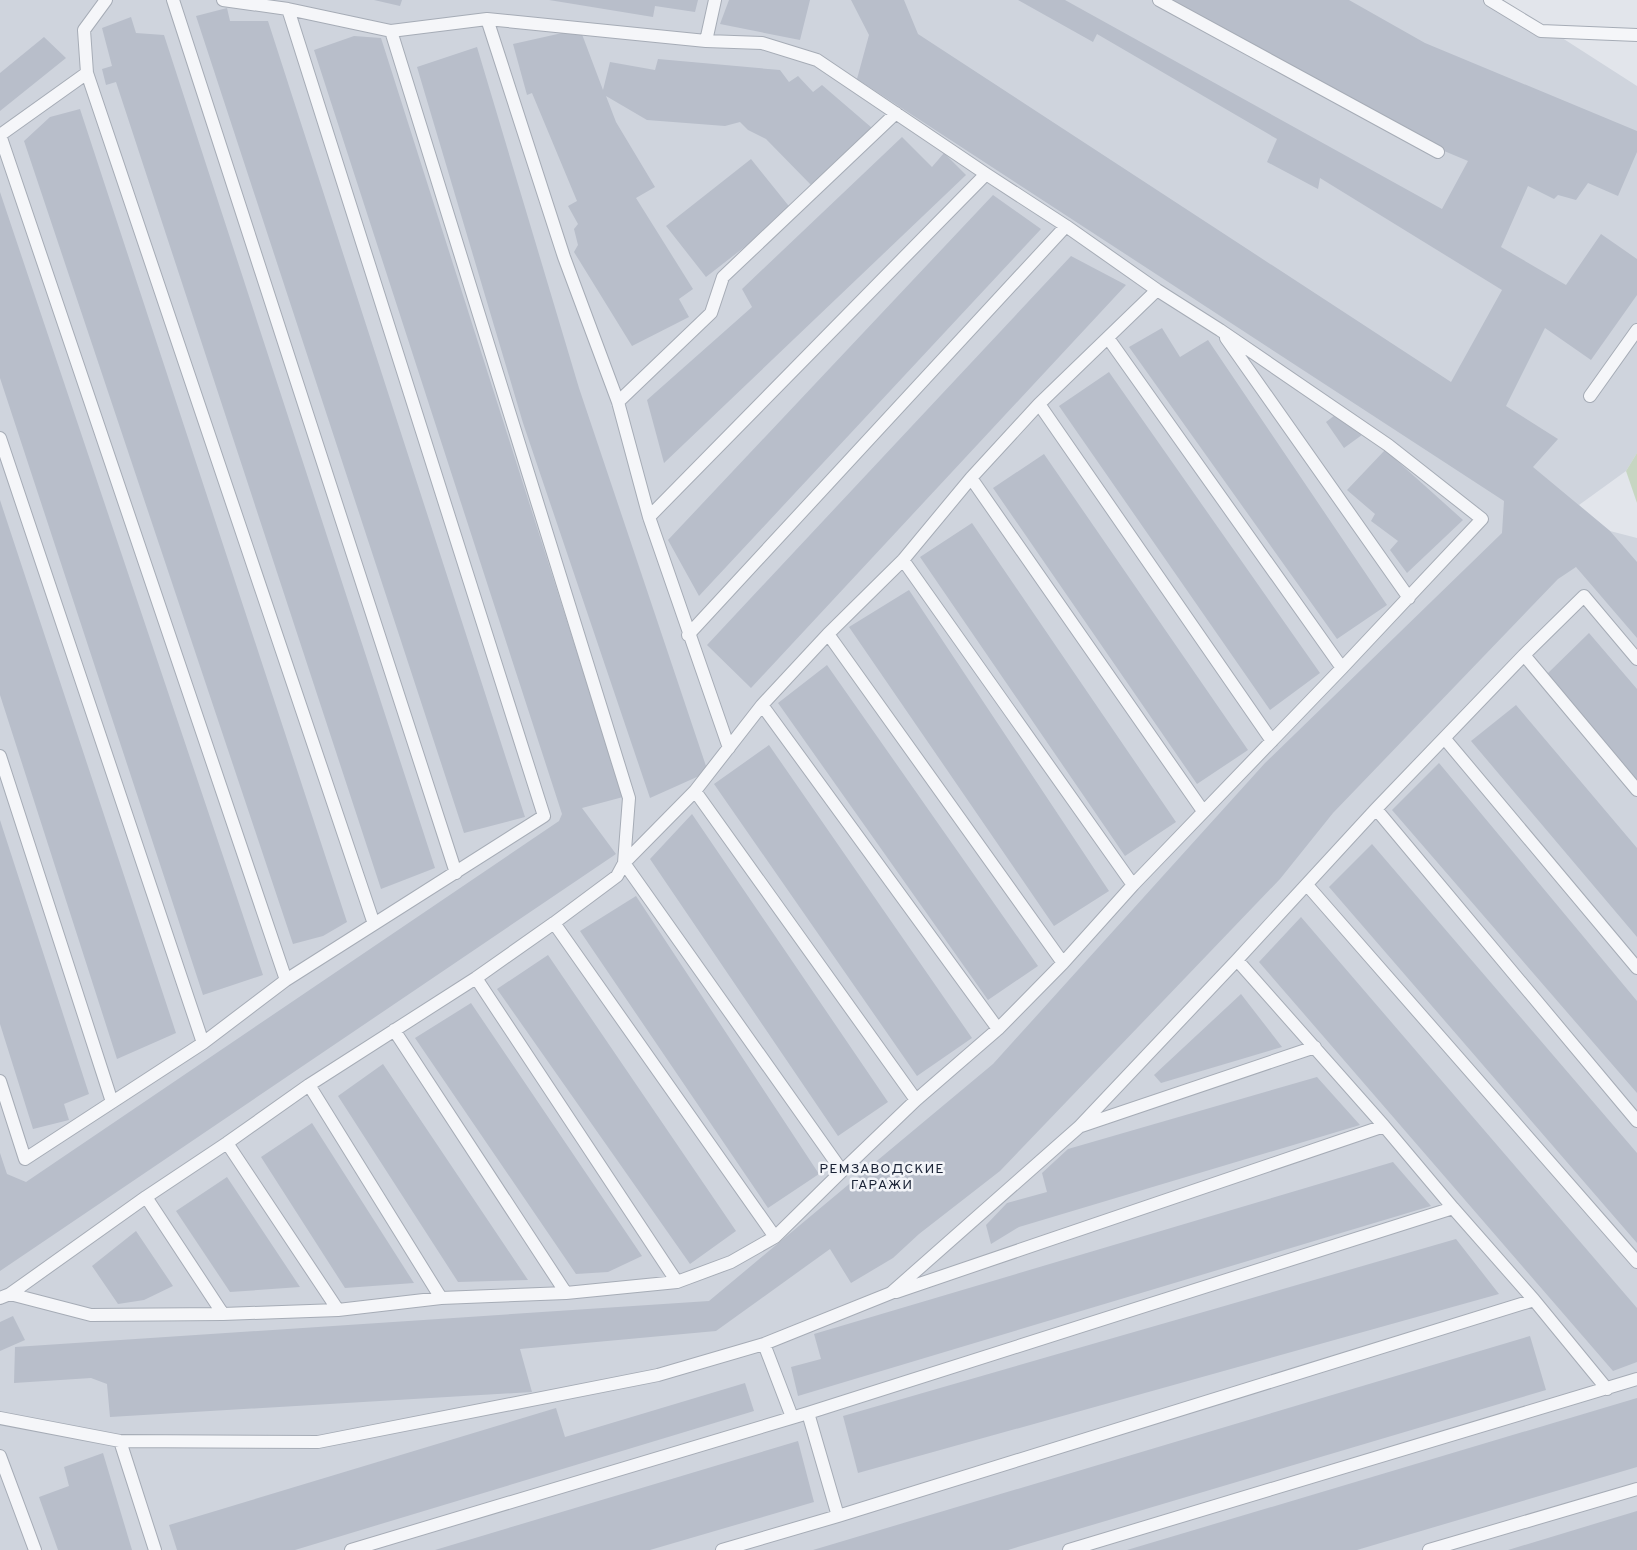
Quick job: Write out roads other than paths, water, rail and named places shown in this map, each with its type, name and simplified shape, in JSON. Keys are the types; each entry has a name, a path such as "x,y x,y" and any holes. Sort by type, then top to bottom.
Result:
{"lane":[{"path":"106,0 84,30 87,73 374,924"},
{"path":"173,0 456,873"},
{"path":"5,1296 91,1315 223,1314 338,1310 442,1298 566,1293 677,1282 731,1262 775,1237 916,1100 998,1029 1063,963 1133,885 1409,598 1482,519 1388,445 1220,330 1157,290 1066,226 817,60 762,43 706,41 487,19 391,31 288,9 223,0"},
{"path":"706,41 714,0"},
{"path":"1159,0 1438,152"},
{"path":"1490,0 1541,32 1637,35"},
{"path":"0,1081 25,1159 203,1043 286,980 544,816 288,9"},
{"path":"487,19 564,257 618,402 649,517 688,635 729,748"},
{"path":"391,31 629,798 624,863 842,1171"},
{"path":"87,73 0,135 286,980"},
{"path":"618,402 711,314 724,277 896,113"},
{"path":"649,517 986,174"},
{"path":"688,635 1066,226"},
{"path":"5,1296 309,1085 476,978 617,876 624,863 695,791 762,705 828,634 904,560 971,478 1039,404 1157,290"},
{"path":"1220,330 1409,598"},
{"path":"1590,396 1637,330"},
{"path":"1108,338 1342,668"},
{"path":"1039,404 1272,741"},
{"path":"0,438 203,1043"},
{"path":"971,478 1204,811"},
{"path":"904,560 1133,885"},
{"path":"891,1293 1079,1127 1376,809 1524,655 1584,596 1637,659"},
{"path":"828,634 1063,963"},
{"path":"1524,655 1637,790"},
{"path":"762,705 998,1029"},
{"path":"1445,738 1637,968"},
{"path":"0,756 112,1102"},
{"path":"695,791 916,1100"},
{"path":"1376,809 1637,1121"},
{"path":"1306,885 1637,1262"},
{"path":"554,923 775,1237"},
{"path":"1237,960 1384,1126 1607,1388"},
{"path":"476,978 677,1282"},
{"path":"394,1030 566,1293"},
{"path":"1079,1127 1315,1047"},
{"path":"309,1085 442,1298"},
{"path":"0,1418 120,1441 318,1442 658,1375 764,1344 891,1293 1384,1126"},
{"path":"227,1143 338,1310"},
{"path":"146,1197 223,1314"},
{"path":"351,1550 808,1413 1453,1208"},
{"path":"722,1550 838,1516 1534,1300"},
{"path":"764,1344 792,1417"},
{"path":"1069,1550 1637,1379"},
{"path":"808,1413 838,1516"},
{"path":"120,1441 155,1550"},
{"path":"0,1456 35,1550"},
{"path":"1429,1550 1637,1488"}],"district":[{"name":"РЕМЗАВОДСКИЕ ГАРАЖИ","path":"882,1176"}]}
